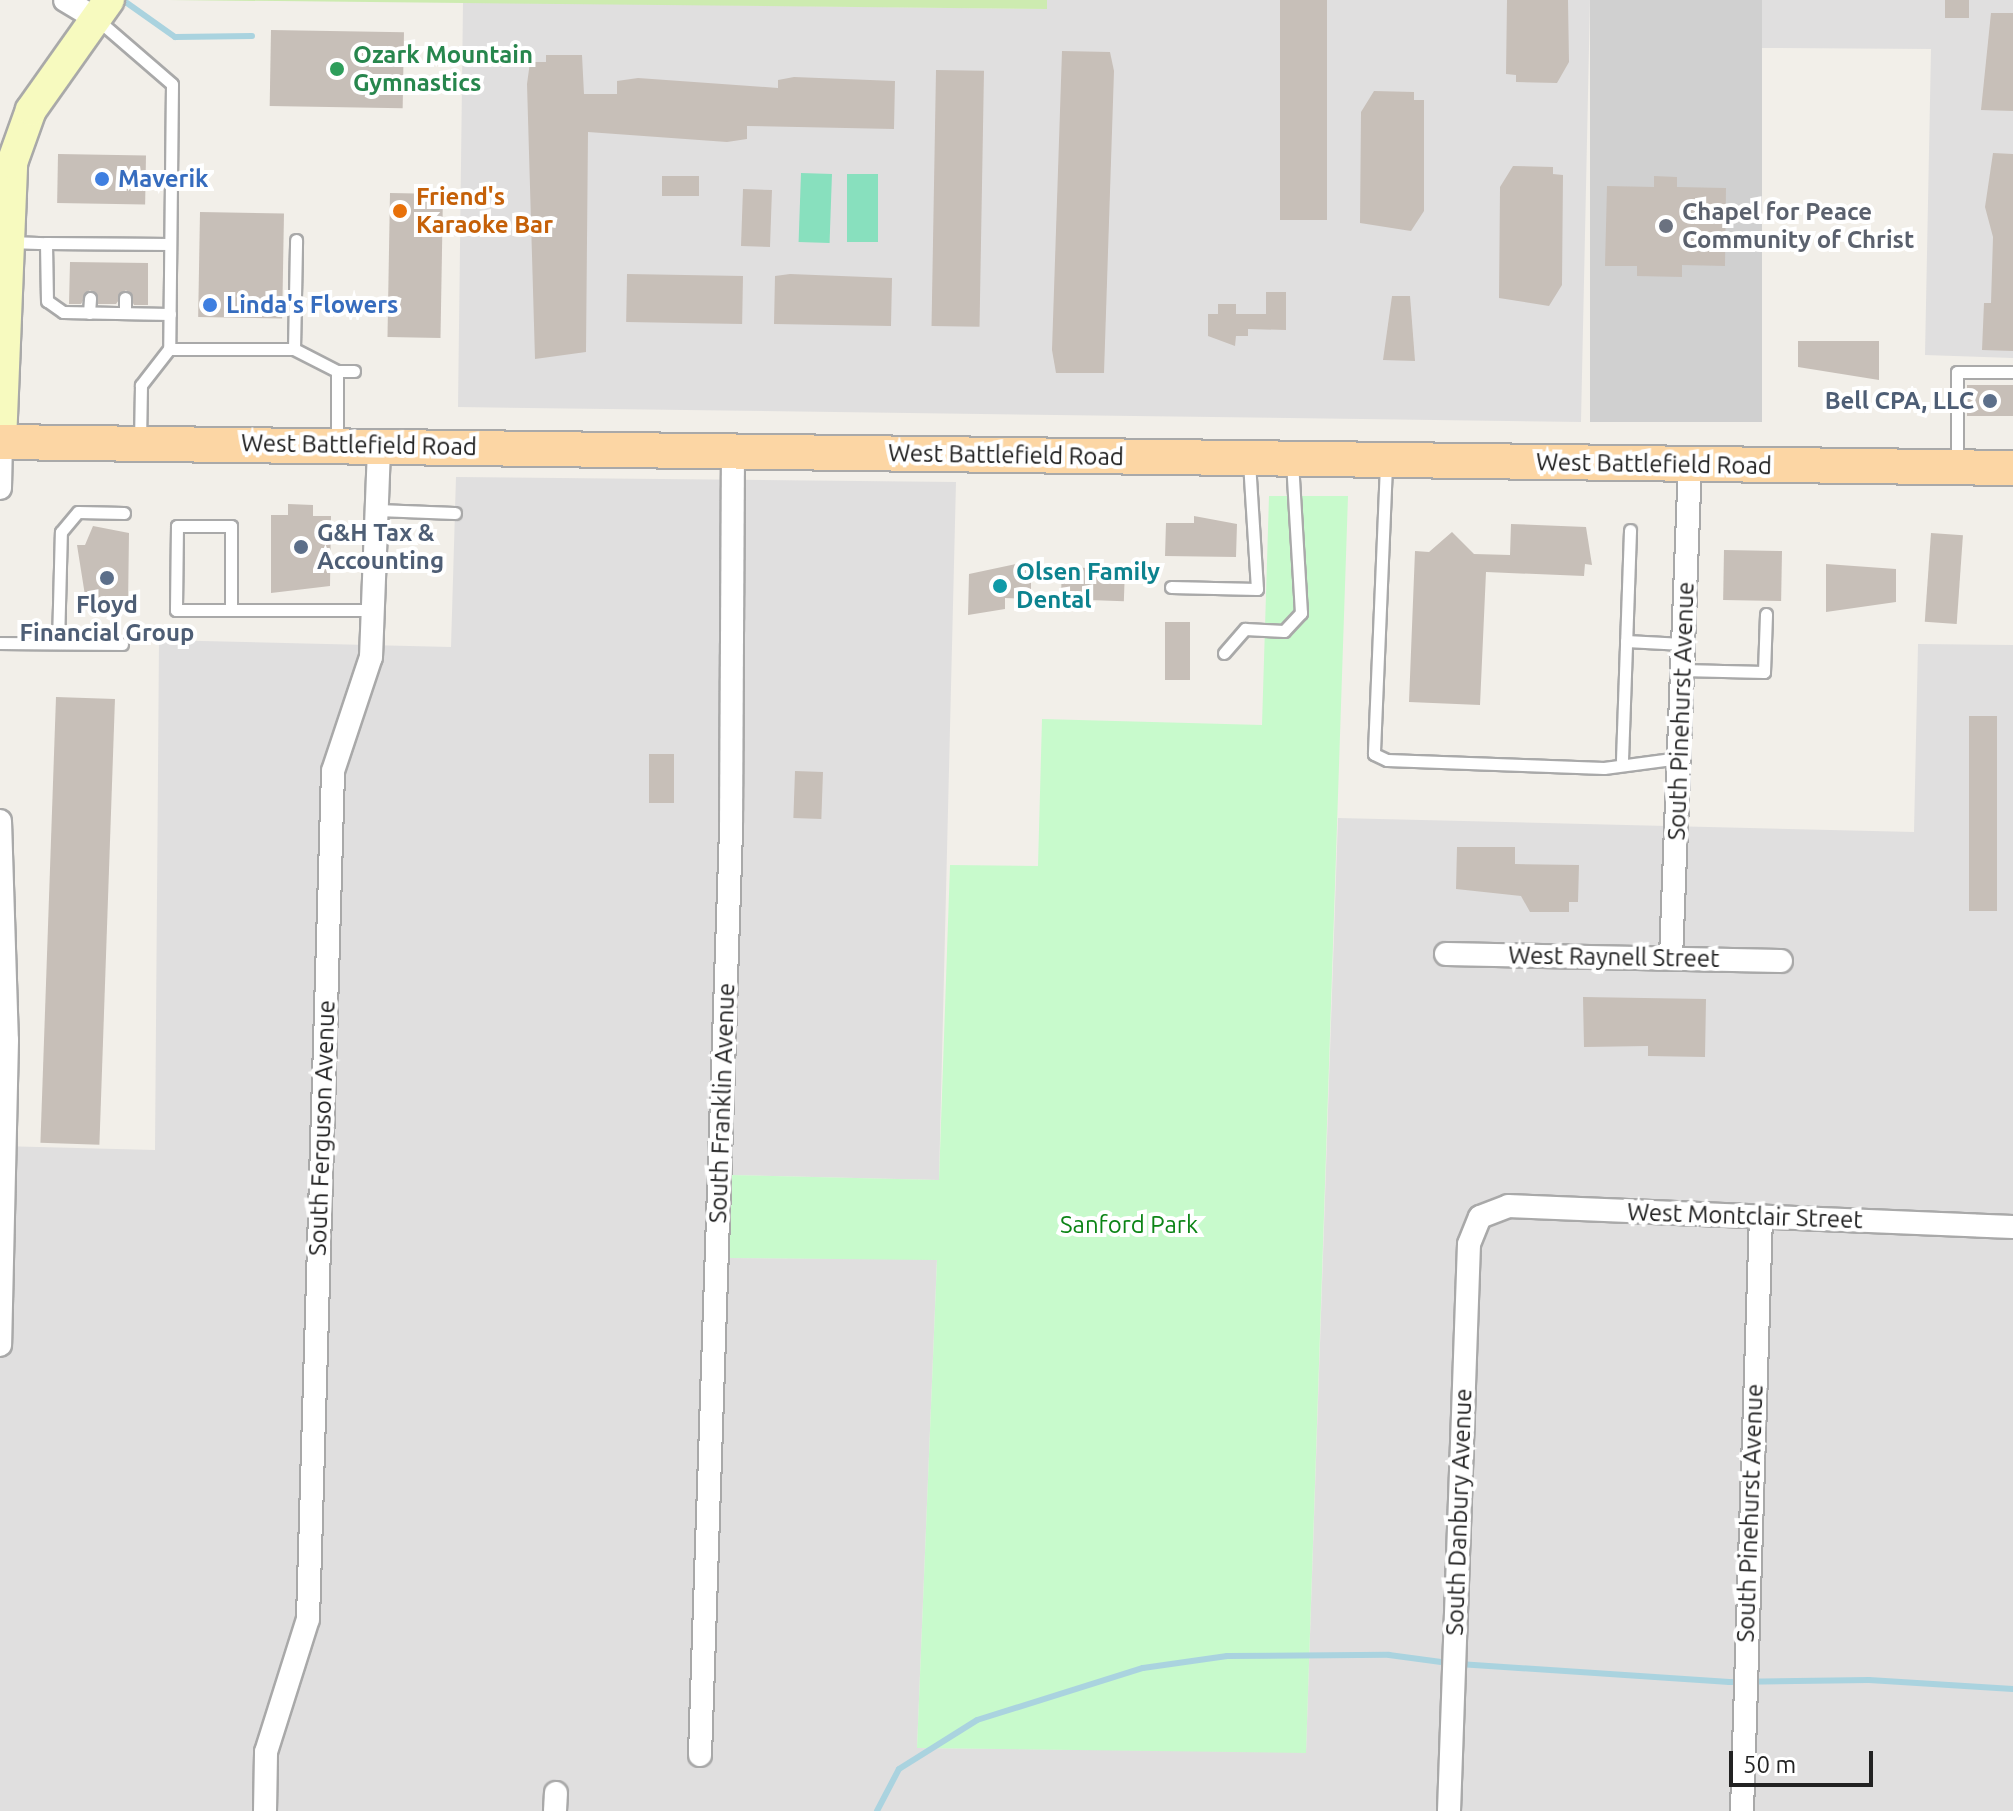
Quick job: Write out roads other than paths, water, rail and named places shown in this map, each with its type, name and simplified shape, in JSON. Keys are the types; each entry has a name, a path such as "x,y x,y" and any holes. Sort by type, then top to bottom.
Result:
{"main road":[{"name":"West Battlefield Road","path":"1,442 2013,468"}],"street":[{"path":"0,488 2,242 6,188 22,130 102,9 65,0"},
{"name":"South Ferguson Avenue","path":"265,1811 266,1752 308,1619 333,771 371,657 379,445"},
{"name":"South Franklin Avenue","path":"700,1755 731,828 733,451"},
{"name":"South Pinehurst Avenue","path":"1671,958 1690,465"},
{"path":"0,821 3,1134 0,1345"},
{"name":"West Raynell Street","path":"1446,954 1781,961"},
{"name":"West Montclair Street","path":"1480,1217 1508,1206 2013,1227"},
{"name":"South Pinehurst Avenue","path":"1742,1811 1761,1216"},
{"name":"South Danbury Avenue","path":"1449,1811 1469,1244 1480,1217"}],"lane":[{"path":"102,9 172,84 169,349 141,385 140,443"},
{"path":"294,349 296,240"},
{"path":"2,242 170,244"},
{"path":"46,243 47,301 63,312 170,314"},
{"path":"90,244 90,259"},
{"path":"126,244 126,258"},
{"path":"89,313 90,298"},
{"path":"125,298 125,313"},
{"path":"169,349 294,349 337,371 354,371"},
{"path":"337,371 337,444"},
{"path":"1957,468 1957,372 2013,372"},
{"path":"1171,587 1257,589 1249,458"},
{"path":"1224,653 1245,629 1284,631 1301,613 1292,459"},
{"path":"1387,460 1374,754 1387,760 1604,768 1622,760 1679,758"},
{"path":"377,510 455,513"},
{"path":"58,643 61,532 78,512 124,513"},
{"path":"231,610 231,526 177,526 176,610 231,610 373,610"},
{"path":"1622,760 1630,530"},
{"path":"1682,670 1764,672 1766,614"},
{"path":"1626,641 1683,644"},
{"path":"0,643 122,644"}],"waterway":[{"path":"127,3 175,37 252,36"},
{"path":"877,1811 899,1769 977,1720 1143,1668 1227,1656 1389,1655 1448,1663"},
{"path":"1459,1664 1729,1682 1869,1680 2013,1689"}],"place":[{"name":"Ozark Mountain Gymnastics","path":"337,69"},
{"name":"Maverik","path":"102,179"},
{"name":"Friend's Karaoke Bar","path":"400,211"},
{"name":"Chapel for Peace Community of Christ","path":"1666,226"},
{"name":"Linda's Flowers","path":"210,305"},
{"name":"Bell CPA, LLC","path":"1990,401"},
{"name":"G&H Tax & Accounting","path":"301,547"},
{"name":"Floyd Financial Group","path":"107,578"},
{"name":"Olsen Family Dental","path":"1000,586"}],"park label":[{"name":"Sanford Park","path":"1129,1225"}]}
